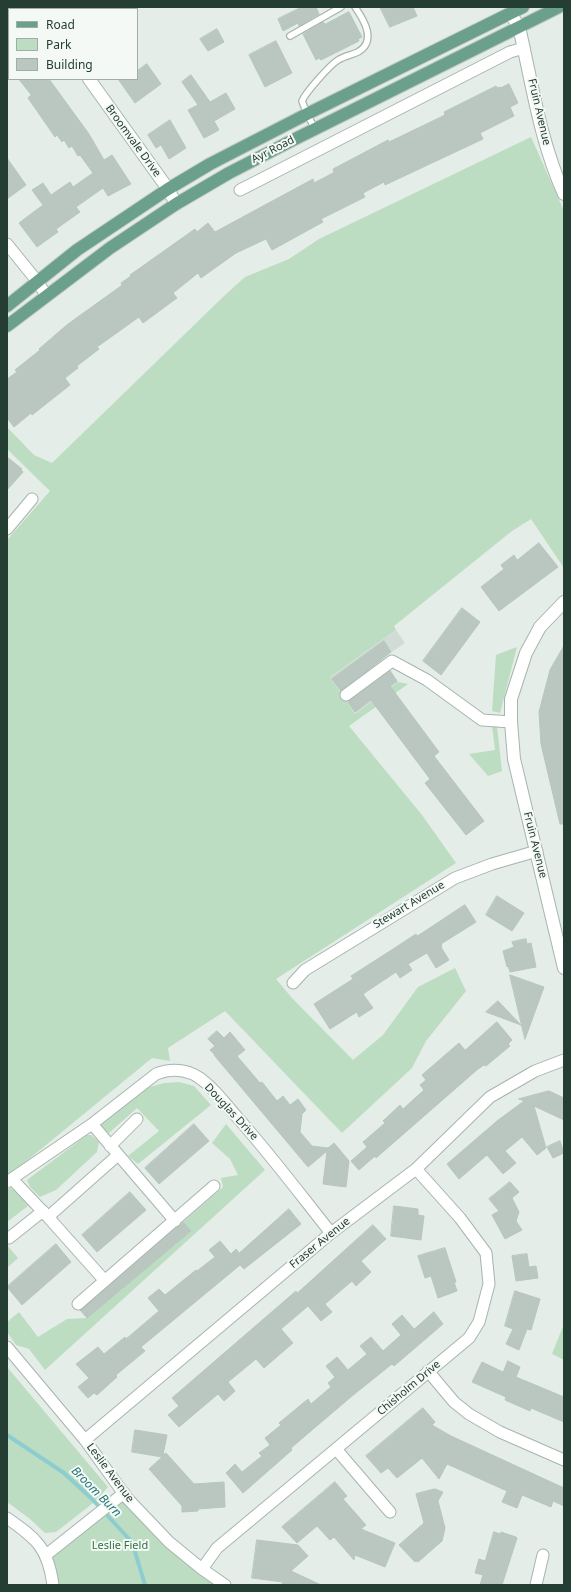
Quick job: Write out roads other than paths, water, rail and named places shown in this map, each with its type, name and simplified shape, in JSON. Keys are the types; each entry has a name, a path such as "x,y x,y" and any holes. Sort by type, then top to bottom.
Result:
{"main road":[{"name":"Ayr Road","path":"7,306 77,250 168,189 210,164 509,10 523,7"},
{"name":"Ayr Road","path":"7,326 110,248 176,204 229,173 559,7"}],"street":[{"name":"Fruin Avenue","path":"509,10 519,27 542,135 557,179 564,194"},
{"name":"Ayr Road","path":"240,190 510,52 524,48"},
{"name":"Broomvale Drive","path":"90,80 168,189 176,204"},
{"path":"7,244 37,281 46,296"},
{"path":"7,529 32,499"},
{"name":"Fruin Avenue","path":"564,602 540,627 526,653 511,699 514,759 564,968"},
{"path":"346,695 392,661 427,680 482,720 511,722"},
{"name":"Stewart Avenue","path":"293,983 305,970 455,878 492,864 537,851"},
{"name":"Fraser Avenue","path":"85,1440 331,1233 416,1169 490,1097 535,1071 564,1060"},
{"name":"Douglas Drive","path":"9,1180 92,1124 156,1074 166,1070 179,1070 192,1074 206,1083 260,1143 331,1233"},
{"path":"110,1146 137,1120"},
{"path":"92,1124 175,1221"},
{"path":"9,1238 46,1214 118,1154"},
{"name":"Chisholm Drive","path":"202,1569 217,1548 428,1371 470,1338 479,1322 489,1284 486,1253 460,1218 416,1169"},
{"path":"9,1180 46,1214 105,1280"},
{"path":"78,1304 214,1186"},
{"name":"Leslie Avenue","path":"7,1347 85,1440 124,1493 169,1542 202,1569 225,1585"},
{"path":"428,1371 454,1402 469,1414 500,1432 564,1460"},
{"path":"336,1449 390,1512"},
{"path":"46,1555 124,1493"},
{"path":"7,1518 38,1542 46,1555 51,1568 53,1585"},
{"path":"536,1585 543,1555"}],"lane":[{"path":"290,36 341,7"},
{"path":"315,129 302,101 305,93 338,60 358,52 366,45 369,38 367,28 355,7"}],"waterway":[{"name":"Broom Burn","path":"7,1435 64,1473 92,1499 132,1542 145,1585"}],"park label":[{"name":"Leslie Field","path":"120,1546"}]}
